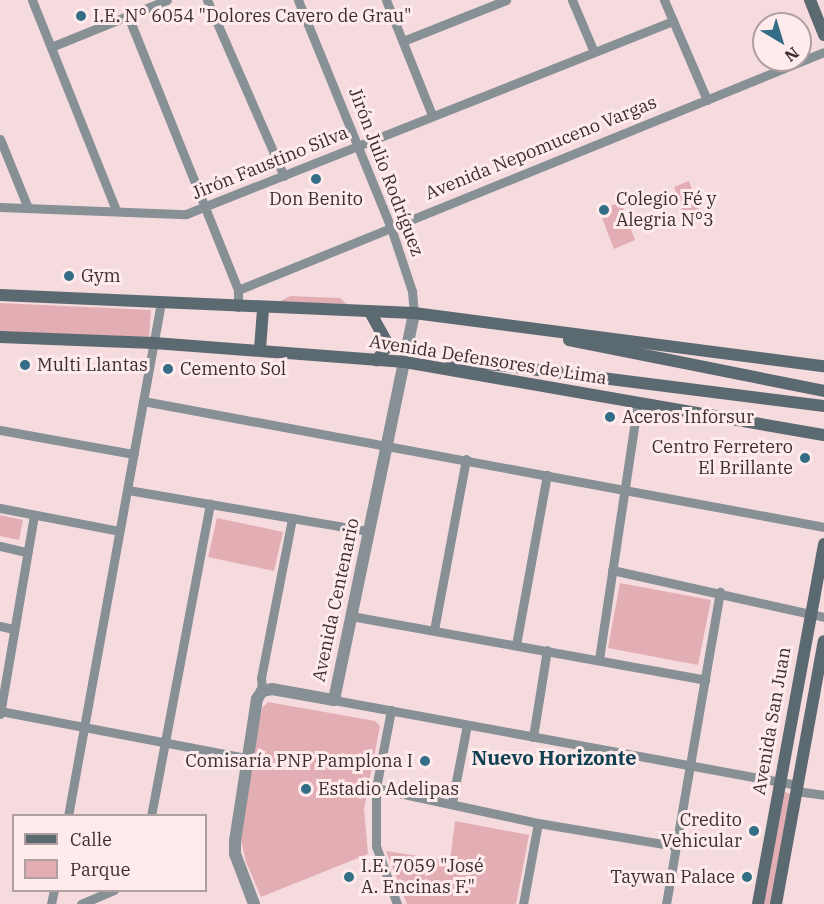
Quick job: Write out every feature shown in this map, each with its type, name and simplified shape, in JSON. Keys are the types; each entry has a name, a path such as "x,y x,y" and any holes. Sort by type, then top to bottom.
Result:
{"main road":[{"path":"810,0 824,35"},
{"name":"Avenida Defensores de Lima","path":"0,295 263,309 414,313 824,366"},
{"path":"260,350 263,309"},
{"path":"370,312 387,345 377,360"},
{"path":"460,319 824,391"},
{"name":"Avenida Defensores de Lima","path":"0,337 154,343 405,362 824,435"},
{"path":"405,362 499,365 741,398 824,406"},
{"name":"Avenida San Juan","path":"758,904 778,782 824,544"},
{"name":"Avenida San Juan","path":"776,904 824,641"}],"street":[{"path":"32,0 116,210"},
{"path":"51,47 167,0"},
{"path":"207,0 284,176"},
{"name":"Jirón Julio Rodríguez","path":"298,0 390,225 412,291 414,313 405,362"},
{"path":"386,0 432,116"},
{"path":"403,41 482,4 506,0"},
{"path":"572,0 594,52"},
{"path":"664,0 707,100"},
{"path":"128,16 238,290 238,307"},
{"name":"Jirón Faustino Silva","path":"0,207 186,214 673,21"},
{"name":"Avenida Nepomuceno Vargas","path":"238,290 390,225 824,52"},
{"path":"0,139 28,208"},
{"path":"68,814 82,727 128,490 161,302"},
{"name":"Avenida Centenario","path":"262,691 272,689 334,700 405,362"},
{"path":"143,401 824,527"},
{"path":"599,659 638,402"},
{"path":"0,430 134,454"},
{"path":"434,630 466,459"},
{"path":"516,645 547,475"},
{"path":"128,490 369,531"},
{"path":"151,814 210,504"},
{"path":"0,508 119,531"},
{"path":"34,515 0,712 166,741 246,758"},
{"path":"254,904 235,854 246,758 257,699 262,691 261,678 292,518"},
{"path":"0,546 27,552"},
{"path":"612,570 720,592 824,618"},
{"path":"666,904 720,592"},
{"path":"351,616 599,659 705,680"},
{"path":"0,626 13,629"},
{"path":"533,737 547,650"},
{"path":"334,700 778,782 824,795"},
{"path":"391,710 376,788 376,846 397,904"},
{"path":"452,802 467,724"},
{"path":"376,788 452,802 538,823 676,846"},
{"path":"523,904 538,823"},
{"path":"81,904 111,892"}],"green space":[{"path":"689,181 700,212 685,217 674,187"},
{"path":"621,202 635,240 614,249 599,210"},
{"path":"290,296 340,298 347,304 279,302"},
{"path":"0,303 151,310 149,337 0,332"},
{"path":"0,515 23,520 19,540 0,536"},
{"path":"217,518 283,532 274,571 208,557"},
{"path":"620,583 711,600 698,665 608,648"},
{"name":"Estadio Adelipas","path":"268,702 375,721 380,726 364,809 368,854 261,897 246,862 241,840 243,800 262,708"},
{"path":"781,790 790,794 771,904 762,904"},
{"path":"455,821 529,835 516,904 407,904 386,851 450,861"}],"place":[{"name":"I.E. N° 6054 \"Dolores Cavero de Grau\"","path":"81,16"},
{"name":"Don Benito","path":"316,179"},
{"name":"Colegio Fé y Alegria N°3","path":"604,210"},
{"name":"Gym","path":"69,276"},
{"name":"Multi Llantas","path":"25,365"},
{"name":"Cemento Sol","path":"168,369"},
{"name":"Aceros Inforsur","path":"610,417"},
{"name":"Centro Ferretero El Brillante","path":"805,458"},
{"name":"Comisaría PNP Pamplona I","path":"425,761"},
{"name":"Estadio Adelipas","path":"306,789"},
{"name":"Credito Vehicular","path":"754,831"},
{"name":"I.E. 7059 \"José A. Encinas F.\"","path":"349,877"},
{"name":"Taywan Palace","path":"747,877"}],"district":[{"name":"Nuevo Horizonte","path":"554,757"}]}
